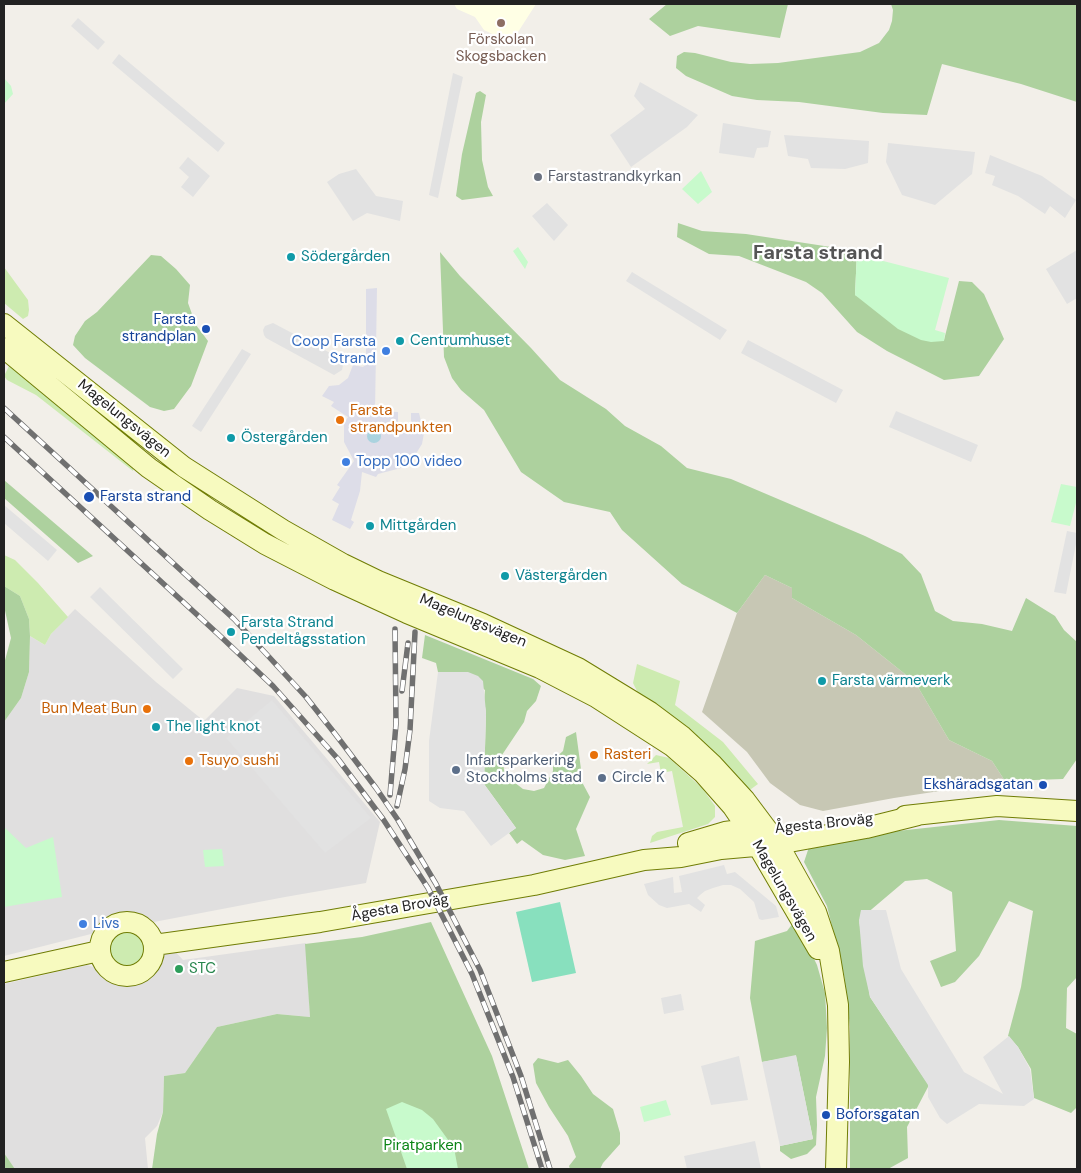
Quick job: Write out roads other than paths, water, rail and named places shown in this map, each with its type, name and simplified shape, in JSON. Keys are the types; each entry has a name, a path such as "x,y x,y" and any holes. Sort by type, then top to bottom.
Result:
{"main road":[{"name":"Magelungsvägen","path":"4,324 184,467 252,511 343,564 415,598 546,652 616,690 682,736 706,758 745,800 762,837"},
{"name":"Magelungsvägen","path":"4,348 149,468 210,510 265,544 335,580 407,613 540,668 596,697 655,734 703,773 732,807 762,837 816,912 829,951 838,1005 839,1062 836,1169"},
{"path":"149,468 161,449"},
{"name":"Ågesta Broväg","path":"154,945 320,922 534,885 644,860 681,857 762,837 866,819 918,816 968,808 998,806 1077,811"},
{"path":"129,922 141,926 149,933 154,945 154,956 148,967 141,973 129,977 116,975 108,969 99,951 102,938 108,929 119,923 129,922"},
{"path":"4,972 99,951"}],"water":[{"path":"371,429 377,429 381,436 377,443 371,443 367,439 367,433"}],"railway":[{"path":"4,408 234,619 306,697 376,788 398,820 436,884 480,970 521,1076 550,1169"},
{"path":"4,437 273,686 338,759 383,819 428,888 472,974 513,1077 542,1169"},
{"path":"390,795 396,724 395,629"},
{"path":"397,806 405,769 410,730 415,632"},
{"path":"402,691 408,643"}],"place":[{"name":"Förskolan Skogsbacken","path":"501,23"},
{"name":"Farstastrandkyrkan","path":"538,177"},
{"name":"Södergården","path":"291,257"},
{"name":"Farsta strandplan","path":"206,329"},
{"name":"Centrumhuset","path":"400,341"},
{"name":"Coop Farsta Strand","path":"386,351"},
{"name":"Farsta strandpunkten","path":"340,420"},
{"name":"Östergården","path":"231,438"},
{"name":"Topp 100 video","path":"346,462"},
{"name":"Farsta strand","path":"89,497"},
{"name":"Mittgården","path":"370,526"},
{"name":"Västergården","path":"505,576"},
{"name":"Farsta Strand Pendeltågsstation","path":"231,632"},
{"name":"Farsta värmeverk","path":"822,681"},
{"name":"Bun Meat Bun","path":"147,709"},
{"name":"The light knot","path":"156,727"},
{"name":"Rasteri","path":"594,755"},
{"name":"Tsuyo sushi","path":"189,761"},
{"name":"Infartsparkering Stockholms stad","path":"456,770"},
{"name":"Circle K","path":"602,778"},
{"name":"Ekshäradsgatan","path":"1043,785"},
{"name":"Livs","path":"83,924"},
{"name":"STC","path":"179,969"},
{"name":"Boforsgatan","path":"826,1115"}],"district":[{"name":"Farsta strand","path":"818,254"}],"park label":[{"name":"Piratparken","path":"423,1146"}]}
